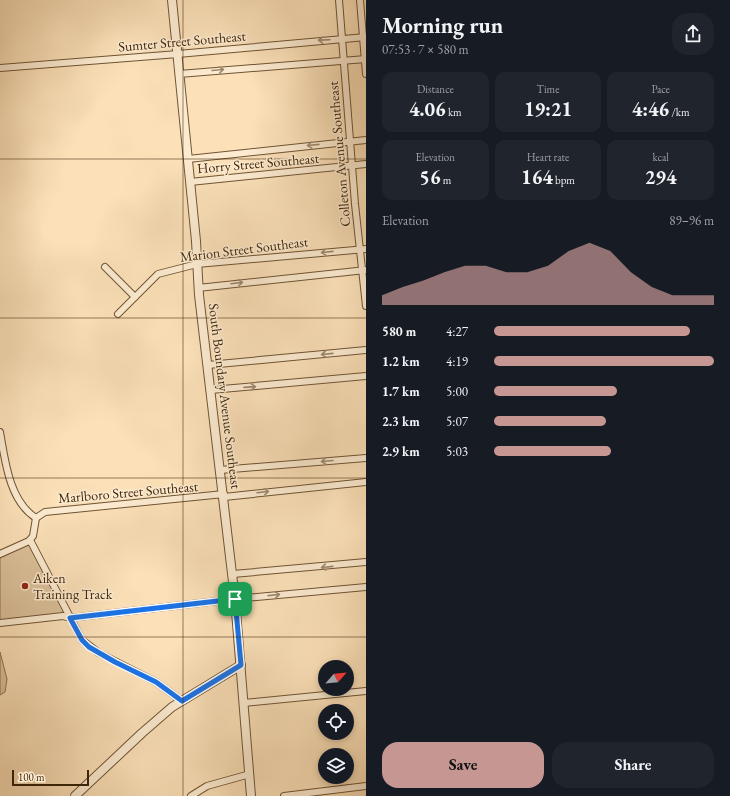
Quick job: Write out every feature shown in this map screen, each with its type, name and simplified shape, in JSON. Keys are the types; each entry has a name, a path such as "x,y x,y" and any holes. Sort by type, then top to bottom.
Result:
{"street":[{"name":"South Boundary Avenue Southeast","path":"172,0 188,159 198,288 233,574 251,796"},
{"name":"Colleton Avenue Southeast","path":"339,0 352,166 363,249 366,306"},
{"path":"360,0 365,37 366,74"},
{"name":"Sumter Street Southeast","path":"0,68 178,54 314,40 365,37"},
{"path":"180,74 365,59"},
{"name":"Horry Street Southeast","path":"188,159 366,140"},
{"name":"Horry Street Southeast","path":"190,182 366,164"},
{"name":"Marion Street Southeast","path":"118,314 158,274 197,264 363,249"},
{"path":"104,267 135,297"},
{"path":"198,288 364,271"},
{"path":"208,365 366,350"},
{"path":"211,390 366,376"},
{"path":"0,432 3,456 11,483 28,513 36,518 33,536 30,540 0,554"},
{"path":"220,470 366,458"},
{"name":"Marlboro Street Southeast","path":"36,518 45,512 366,482"},
{"path":"30,540 82,640 89,647 115,662 156,682 182,701"},
{"path":"233,574 366,562"},
{"path":"0,622 63,616 70,618 235,599 366,587"},
{"path":"76,796 155,721 182,701 241,665"},
{"path":"244,703 366,691"},
{"path":"191,796 207,786 250,774"},
{"path":"284,796 366,786"}],"shaded area":[{"name":"Aiken Training Track","path":"29,544 65,614 0,623 0,558"},
{"path":"0,652 7,679 5,692 0,695"}],"place":[{"name":"Aiken Training Track","path":"25,586"}],"route":[{"path":"235,599 241,665 182,701 156,682 115,662 89,647 82,640 70,618 125,611 235,599"}]}
